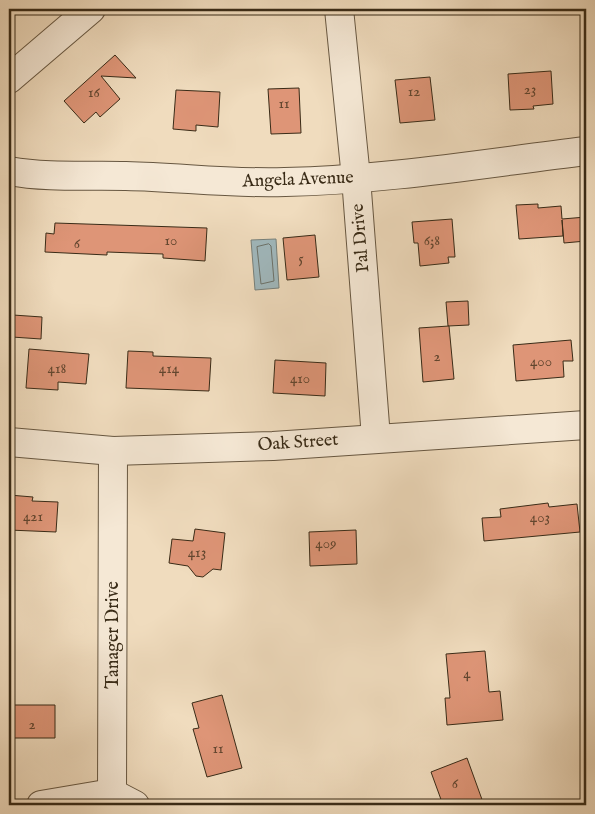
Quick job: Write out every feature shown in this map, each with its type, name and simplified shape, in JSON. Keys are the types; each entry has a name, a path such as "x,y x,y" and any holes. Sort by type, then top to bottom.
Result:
{"street":[{"path":"9,79 91,9"},
{"name":"Pal Drive","path":"339,9 356,178 376,438"},
{"name":"Angela Avenue","path":"9,171 32,176 127,176 251,183 356,178 586,151"},
{"name":"Oak Street","path":"9,442 112,451 273,446 586,425"},
{"name":"Tanager Drive","path":"112,451 123,799"},
{"path":"41,805 123,799"}],"water":[{"path":"276,239 279,288 255,290 251,240"}],"building":[{"path":"115,55 136,78 101,76 120,99 100,117 96,112 84,123 64,101"},
{"path":"551,71 553,104 533,106 534,109 510,110 508,74"},
{"path":"430,77 435,120 400,123 395,80"},
{"path":"299,88 301,133 271,134 268,89"},
{"path":"176,90 220,92 218,127 196,125 196,131 173,129"},
{"path":"538,204 538,208 561,206 562,219 586,217 586,241 564,243 562,220 563,236 519,239 516,205"},
{"path":"452,219 455,257 448,257 449,263 420,266 418,243 414,243 412,222"},
{"path":"55,223 207,228 205,261 163,258 163,254 107,252 107,255 45,252 46,233 54,234"},
{"path":"315,235 319,277 287,280 283,238"},
{"path":"468,301 469,325 448,326 446,302"},
{"path":"13,315 42,317 41,339 12,337"},
{"path":"449,326 454,379 423,382 419,328"},
{"path":"571,340 573,361 563,361 564,377 516,381 513,345"},
{"path":"29,349 89,354 86,384 58,382 58,390 26,388"},
{"path":"128,351 153,352 153,356 211,358 209,391 126,388"},
{"path":"275,360 326,363 325,396 273,393"},
{"path":"9,495 33,497 32,501 58,502 56,532 9,530"},
{"path":"548,503 549,507 577,504 580,532 484,541 482,518 501,517 500,509"},
{"path":"195,529 225,533 221,570 213,569 203,577 196,576 188,566 169,563 172,539 193,541"},
{"path":"356,530 357,564 310,566 309,532"},
{"path":"485,651 489,692 500,691 503,720 447,725 445,698 450,698 446,654"},
{"path":"222,695 242,768 207,777 193,729 199,728 192,703"},
{"path":"10,705 55,705 55,738 9,738"},
{"path":"467,758 484,805 443,805 431,772"}]}
